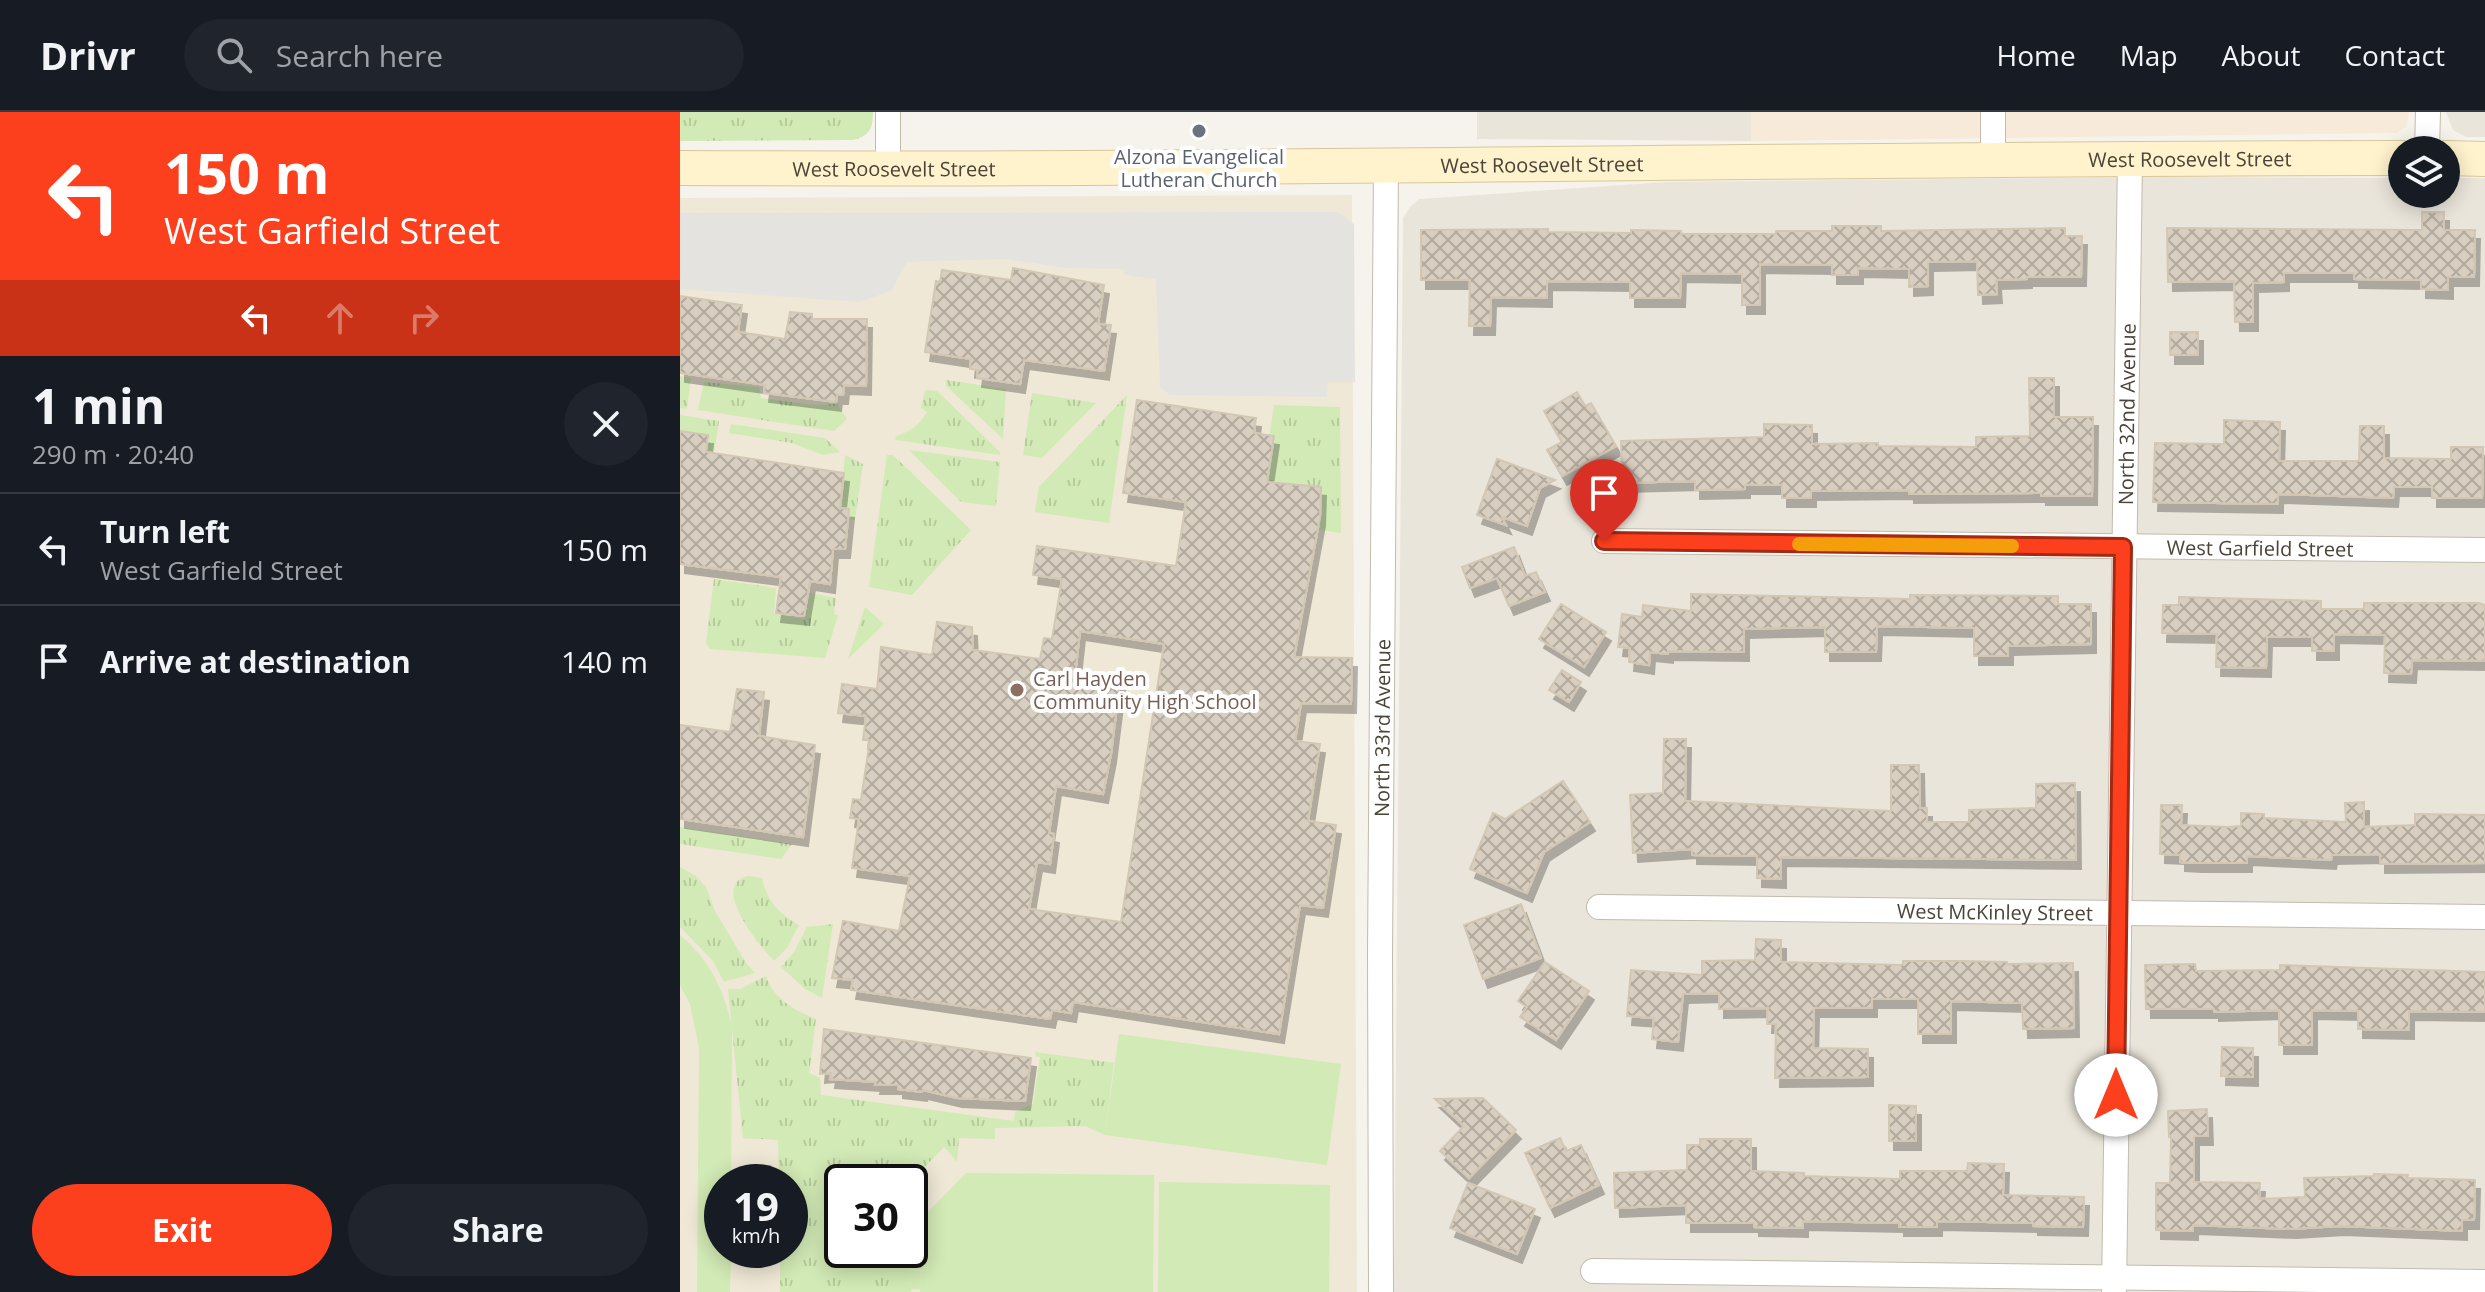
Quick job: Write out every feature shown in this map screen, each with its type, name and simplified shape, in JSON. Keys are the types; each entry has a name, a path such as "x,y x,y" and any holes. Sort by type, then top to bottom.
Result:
{"street":[{"path":"888,112 888,169"},
{"path":"1993,112 1993,158"},
{"path":"2427,136 2428,112"},
{"name":"West Roosevelt Street","path":"680,168 1169,169 1993,158 2388,158"},
{"name":"North 32nd Avenue","path":"2114,1285 2130,158"},
{"path":"2460,158 2485,159"},
{"name":"North 33rd Avenue","path":"1381,1292 1380,953 1386,164"},
{"name":"West Garfield Street","path":"1604,541 2485,550"},
{"name":"West McKinley Street","path":"1599,907 2485,917"},
{"path":"1593,1271 2114,1285 2485,1282"}],"shaded area":[{"path":"1477,112 1751,112 1751,141 1477,139"},
{"path":"1751,112 2409,112 2406,127 2396,133 1751,141"},
{"path":"2446,112 2485,112 2485,137 2466,137 2453,130"},
{"path":"2388,178 2388,208 2460,208 2460,178 2485,178 2485,1292 1394,1292 1403,218 1419,199 1667,182"},
{"name":"Carl Hayden Community High School","path":"1352,195 1357,1292 680,1292 680,198"},
{"path":"1338,212 1354,224 1355,382 1328,382 1327,397 1170,395 1160,387 1156,279 1124,275 1124,269 1067,268 1005,259 907,262 891,291 859,302 680,289 680,213"}],"green space":[{"path":"680,112 873,112 869,131 852,140 680,141"},
{"path":"680,376 691,378 687,409 680,408"},
{"path":"946,380 1006,389 1003,439 946,386"},
{"path":"704,382 759,387 761,398 813,405 837,404 847,419 834,431 698,410"},
{"path":"925,390 937,391 1000,455 896,440 895,437 914,428 927,412 921,408"},
{"path":"1032,393 1096,403 1042,458 1023,455"},
{"path":"1127,395 1109,523 1035,512 1039,487"},
{"path":"1274,405 1340,407 1341,533 1257,521"},
{"path":"680,415 719,421 714,453 706,452 708,435 680,431"},
{"path":"731,424 825,438 840,452 823,455 792,443 729,433"},
{"path":"909,450 1000,462 996,506 961,502"},
{"path":"845,455 863,464 855,520 848,519 849,509 840,508"},
{"path":"887,455 893,455 971,530 912,595 869,587"},
{"path":"714,579 776,588 774,614 804,619 810,593 836,598 834,614 838,615 825,658 710,649 706,643"},
{"path":"865,607 884,624 848,659"},
{"path":"680,827 792,844 781,859 680,844"},
{"path":"680,867 696,876 706,887 715,911 755,973 724,982 713,961 680,927"},
{"path":"748,876 762,878 775,906 799,925 787,948 774,961 741,917 735,903 733,891 737,882"},
{"path":"833,924 822,998 805,989 781,967 794,952 807,927"},
{"path":"680,935 699,954 714,977 732,1028 731,1164 704,1164 704,1268 731,1268 730,1292 697,1292 699,1047 690,1004 680,985"},
{"path":"766,976 780,998 816,1019 809,1073 820,1078 821,1095 1014,1121 1015,1112 1033,1104 1040,1057 1035,1052 1114,1063 1105,1135 1085,1126 995,1128 995,1139 959,1138 957,1162 944,1147 927,1164 824,1164 824,1268 920,1268 920,1289 912,1289 911,1292 780,1292 780,1268 808,1268 808,1164 779,1164 778,1140 743,1138 728,989 740,989"},
{"path":"1119,1034 1341,1064 1327,1165 1105,1135"},
{"path":"966,1173 1154,1175 1153,1292 920,1292 920,1268 928,1268 928,1212"},
{"path":"1159,1182 1330,1185 1329,1292 1158,1292"}],"building":[{"path":"2422,212 2444,212 2444,230 2475,230 2474,277 2448,277 2448,290 2421,289 2421,280 2354,279 2354,273 2284,273 2284,282 2253,283 2253,322 2235,322 2234,281 2168,282 2167,228 2422,230"},
{"path":"1832,226 1881,226 1881,231 2065,228 2065,236 2082,236 2081,277 1996,280 1997,294 1978,295 1977,261 1928,262 1928,286 1909,287 1909,269 1858,268 1858,275 1832,275 1832,265 1760,264 1760,305 1742,305 1742,274 1681,273 1680,298 1630,298 1630,282 1547,281 1547,298 1491,297 1490,326 1469,326 1470,280 1421,280 1421,230 1548,229 1548,232 1631,233 1631,230 1681,231 1681,234 1776,234 1776,231 1832,231"},
{"path":"1013,268 1104,285 1098,324 1111,325 1104,371 1024,360 1020,384 977,378 978,370 970,369 971,359 925,352 936,281 940,282 942,270 1011,280"},
{"path":"680,296 742,305 738,332 785,339 790,312 812,314 812,319 867,319 866,386 844,385 843,395 837,395 836,402 764,393 765,385 680,373"},
{"path":"2170,332 2198,332 2198,355 2170,355"},
{"path":"2029,378 2054,378 2054,417 2093,417 2092,496 2041,496 2041,493 1909,494 1909,490 1811,491 1811,498 1782,498 1782,485 1695,490 1695,481 1622,483 1621,441 1764,437 1764,424 1812,425 1812,444 1976,447 1976,437 2030,436"},
{"path":"1577,392 1585,406 1591,403 1616,446 1562,476 1547,450 1562,442 1544,411"},
{"path":"1137,400 1256,418 1254,433 1274,436 1267,482 1321,487 1320,517 1294,657 1352,658 1351,704 1301,703 1295,741 1320,744 1308,821 1336,825 1323,908 1300,905 1279,1034 1073,1002 1071,1013 1052,1010 1050,1019 851,990 853,980 832,978 843,921 899,931 910,876 852,868 859,819 850,818 853,799 861,800 870,740 863,740 866,716 838,713 842,684 877,689 881,647 932,655 937,622 972,627 973,650 1040,659 1044,638 1052,639 1062,579 1033,575 1037,546 1176,566 1186,502 1123,493","holes":["1080,631 1164,644 1121,922 1029,909 1037,862 1050,864 1054,834 1049,833 1056,786 1103,794 1111,754 1120,682 1075,676"]},
{"path":"2224,420 2280,422 2279,461 2359,461 2360,426 2384,426 2384,458 2451,459 2451,447 2483,447 2482,498 2432,498 2432,487 2394,487 2393,498 2278,494 2278,504 2153,502 2155,443 2224,444"},
{"path":"680,431 708,435 706,452 844,473 840,508 849,509 845,549 833,549 830,584 810,581 804,616 776,613 781,577 680,564"},
{"path":"1497,459 1555,480 1540,488 1527,526 1502,517 1506,525 1477,515"},
{"path":"1514,547 1525,576 1536,572 1545,592 1509,606 1497,578 1470,588 1462,567"},
{"path":"1691,594 1910,599 1910,595 2058,596 2058,604 2091,604 2091,644 2008,646 2008,656 1974,656 1974,628 1877,626 1876,652 1825,652 1825,627 1744,629 1744,652 1650,652 1649,665 1629,662 1630,648 1618,647 1622,614 1642,617 1643,605 1691,611"},
{"path":"2179,597 2321,601 2321,609 2364,609 2364,603 2479,603 2485,605 2485,661 2412,660 2411,674 2384,673 2385,635 2334,634 2334,651 2312,651 2312,637 2267,637 2266,668 2216,667 2217,634 2162,633 2163,605 2179,605"},
{"path":"1561,604 1606,632 1584,667 1539,639"},
{"path":"1562,670 1581,682 1569,702 1549,690"},
{"path":"737,689 764,692 759,736 815,745 803,837 680,819 680,725 730,732"},
{"path":"1664,739 1686,739 1685,801 1891,811 1891,765 1919,765 1920,808 1927,808 1927,822 1969,822 1969,810 2036,808 2036,784 2075,783 2076,860 1781,857 1781,879 1757,878 1757,856 1692,855 1692,849 1633,853 1630,795 1663,793"},
{"path":"1563,781 1590,822 1544,852 1527,893 1470,869 1493,813 1505,819"},
{"path":"2364,802 2364,827 2415,825 2415,814 2485,815 2485,863 2380,864 2380,854 2332,855 2331,860 2247,856 2247,863 2197,863 2180,862 2180,855 2160,854 2161,805 2182,805 2181,825 2227,827 2241,826 2241,813 2264,814 2264,818 2346,822 2345,803"},
{"path":"1521,904 1541,958 1483,979 1464,925"},
{"path":"1756,939 1781,940 1781,962 1903,965 1903,961 2073,963 2074,1028 2023,1029 2022,1003 1951,1001 1951,1034 1918,1034 1918,999 1872,999 1872,1008 1814,1008 1813,1048 1868,1049 1868,1077 1775,1078 1776,1024 1767,1024 1768,1008 1719,1009 1719,993 1683,994 1678,1042 1652,1039 1654,1018 1627,1016 1631,970 1702,975 1702,961 1755,960"},
{"path":"1545,962 1589,991 1556,1040 1520,1017 1527,1007 1518,1001"},
{"path":"2195,964 2196,971 2280,970 2280,965 2485,972 2485,1012 2409,1011 2409,1030 2358,1029 2358,1011 2312,1010 2312,1045 2279,1045 2279,1010 2214,1012 2214,1009 2146,1009 2145,965"},
{"path":"824,1029 1031,1058 1025,1101 957,1098 923,1090 898,1089 898,1085 830,1079 831,1073 820,1074"},
{"path":"2222,1047 2253,1048 2253,1077 2221,1076"},
{"path":"1483,1098 1516,1130 1469,1178 1440,1151 1464,1126 1435,1099"},
{"path":"1889,1105 1916,1106 1916,1141 1889,1141"},
{"path":"2207,1109 2208,1136 2194,1136 2194,1182 2260,1183 2259,1199 2305,1197 2304,1178 2374,1174 2475,1180 2474,1220 2462,1220 2462,1231 2193,1225 2193,1231 2156,1230 2156,1183 2170,1183 2168,1111"},
{"path":"1560,1138 1566,1151 1581,1145 1599,1185 1550,1208 1525,1153"},
{"path":"1700,1139 1751,1139 1751,1171 1804,1173 1804,1176 1900,1179 1900,1171 1967,1171 1968,1163 2004,1164 2003,1195 2084,1197 2083,1227 1937,1221 1937,1227 1899,1227 1899,1223 1803,1221 1803,1228 1754,1227 1754,1223 1686,1223 1686,1205 1615,1208 1614,1173 1687,1170 1687,1145 1700,1145"},
{"path":"1468,1183 1535,1209 1517,1254 1450,1228"}],"slow traffic":[{"path":"1799,544 2012,546"}],"place":[{"name":"Alzona Evangelical Lutheran Church","path":"1199,131"},
{"name":"Carl Hayden Community High School","path":"1017,690"}],"route":[{"path":"1604,541 2123,547 2116,1095"}]}
